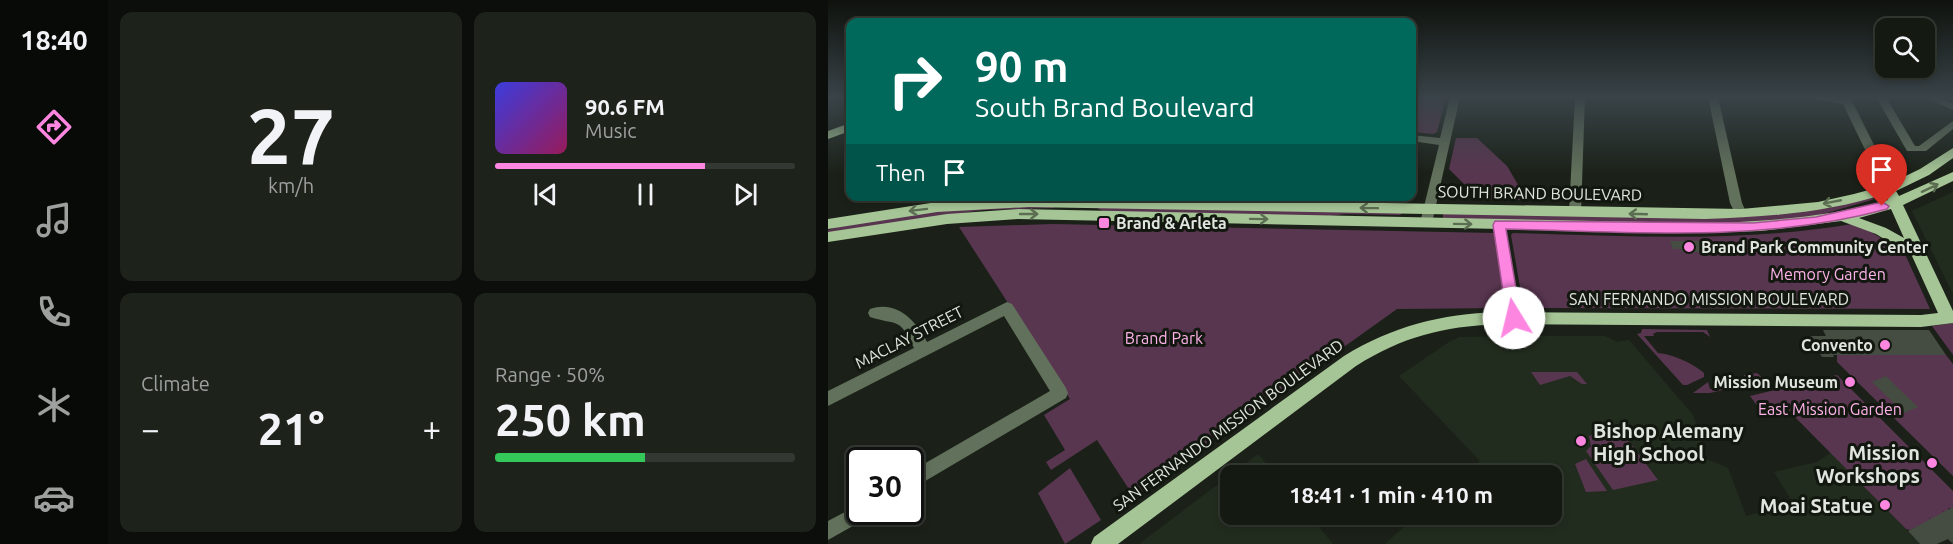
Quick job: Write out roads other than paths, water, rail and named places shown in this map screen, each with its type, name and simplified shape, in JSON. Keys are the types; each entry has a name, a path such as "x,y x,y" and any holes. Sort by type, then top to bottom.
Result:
{"main road":[{"path":"828,135 846,128"},
{"name":"SOUTH BRAND BOULEVARD","path":"828,224 947,206 1007,202 1427,216 1575,212 1741,214 1813,206 1861,196 1889,187 1925,171 1953,152"},
{"name":"SOUTH BRAND BOULEVARD","path":"1427,216 1499,225 1719,228 1793,224 1841,216 1895,201 1924,192 1953,176"},
{"path":"1889,187 1935,289 1951,317"},
{"name":"SOUTH BRAND BOULEVARD","path":"828,237 946,219 1006,215 1080,204"},
{"path":"1841,216 1881,231 1919,253"},
{"path":"1935,289 1953,301"},
{"name":"SAN FERNANDO MISSION BOULEVARD","path":"1101,544 1367,349 1403,332 1447,320 1514,318 1909,321 1951,317"}],"street":[{"path":"1427,216 1449,122"},
{"path":"1575,212 1579,122"},
{"path":"1718,122 1734,194 1741,214"},
{"path":"1857,122 1889,187"},
{"path":"1895,122 1908,146 1915,150 1922,149 1946,132 1953,124"},
{"path":"1416,138 1444,142"},
{"path":"1499,225 1514,318"},
{"name":"MACLAY STREET","path":"828,399 1007,308 1060,393 924,474"},
{"path":"875,313 894,315 909,323 923,350"},
{"path":"828,531 846,521"}],"place":[{"name":"Brand & Arleta","path":"1104,223"},
{"name":"Brand Park Community Center","path":"1689,247"},
{"name":"Convento","path":"1885,345"},
{"name":"Mission Museum","path":"1850,382"},
{"name":"Bishop Alemany High School","path":"1581,441"},
{"name":"Mission Workshops","path":"1932,463"},
{"name":"Moai Statue","path":"1885,505"}],"park label":[{"name":"Memory Garden","path":"1828,274"},
{"name":"Brand Park","path":"1164,338"},
{"name":"East Mission Garden","path":"1830,409"}]}
